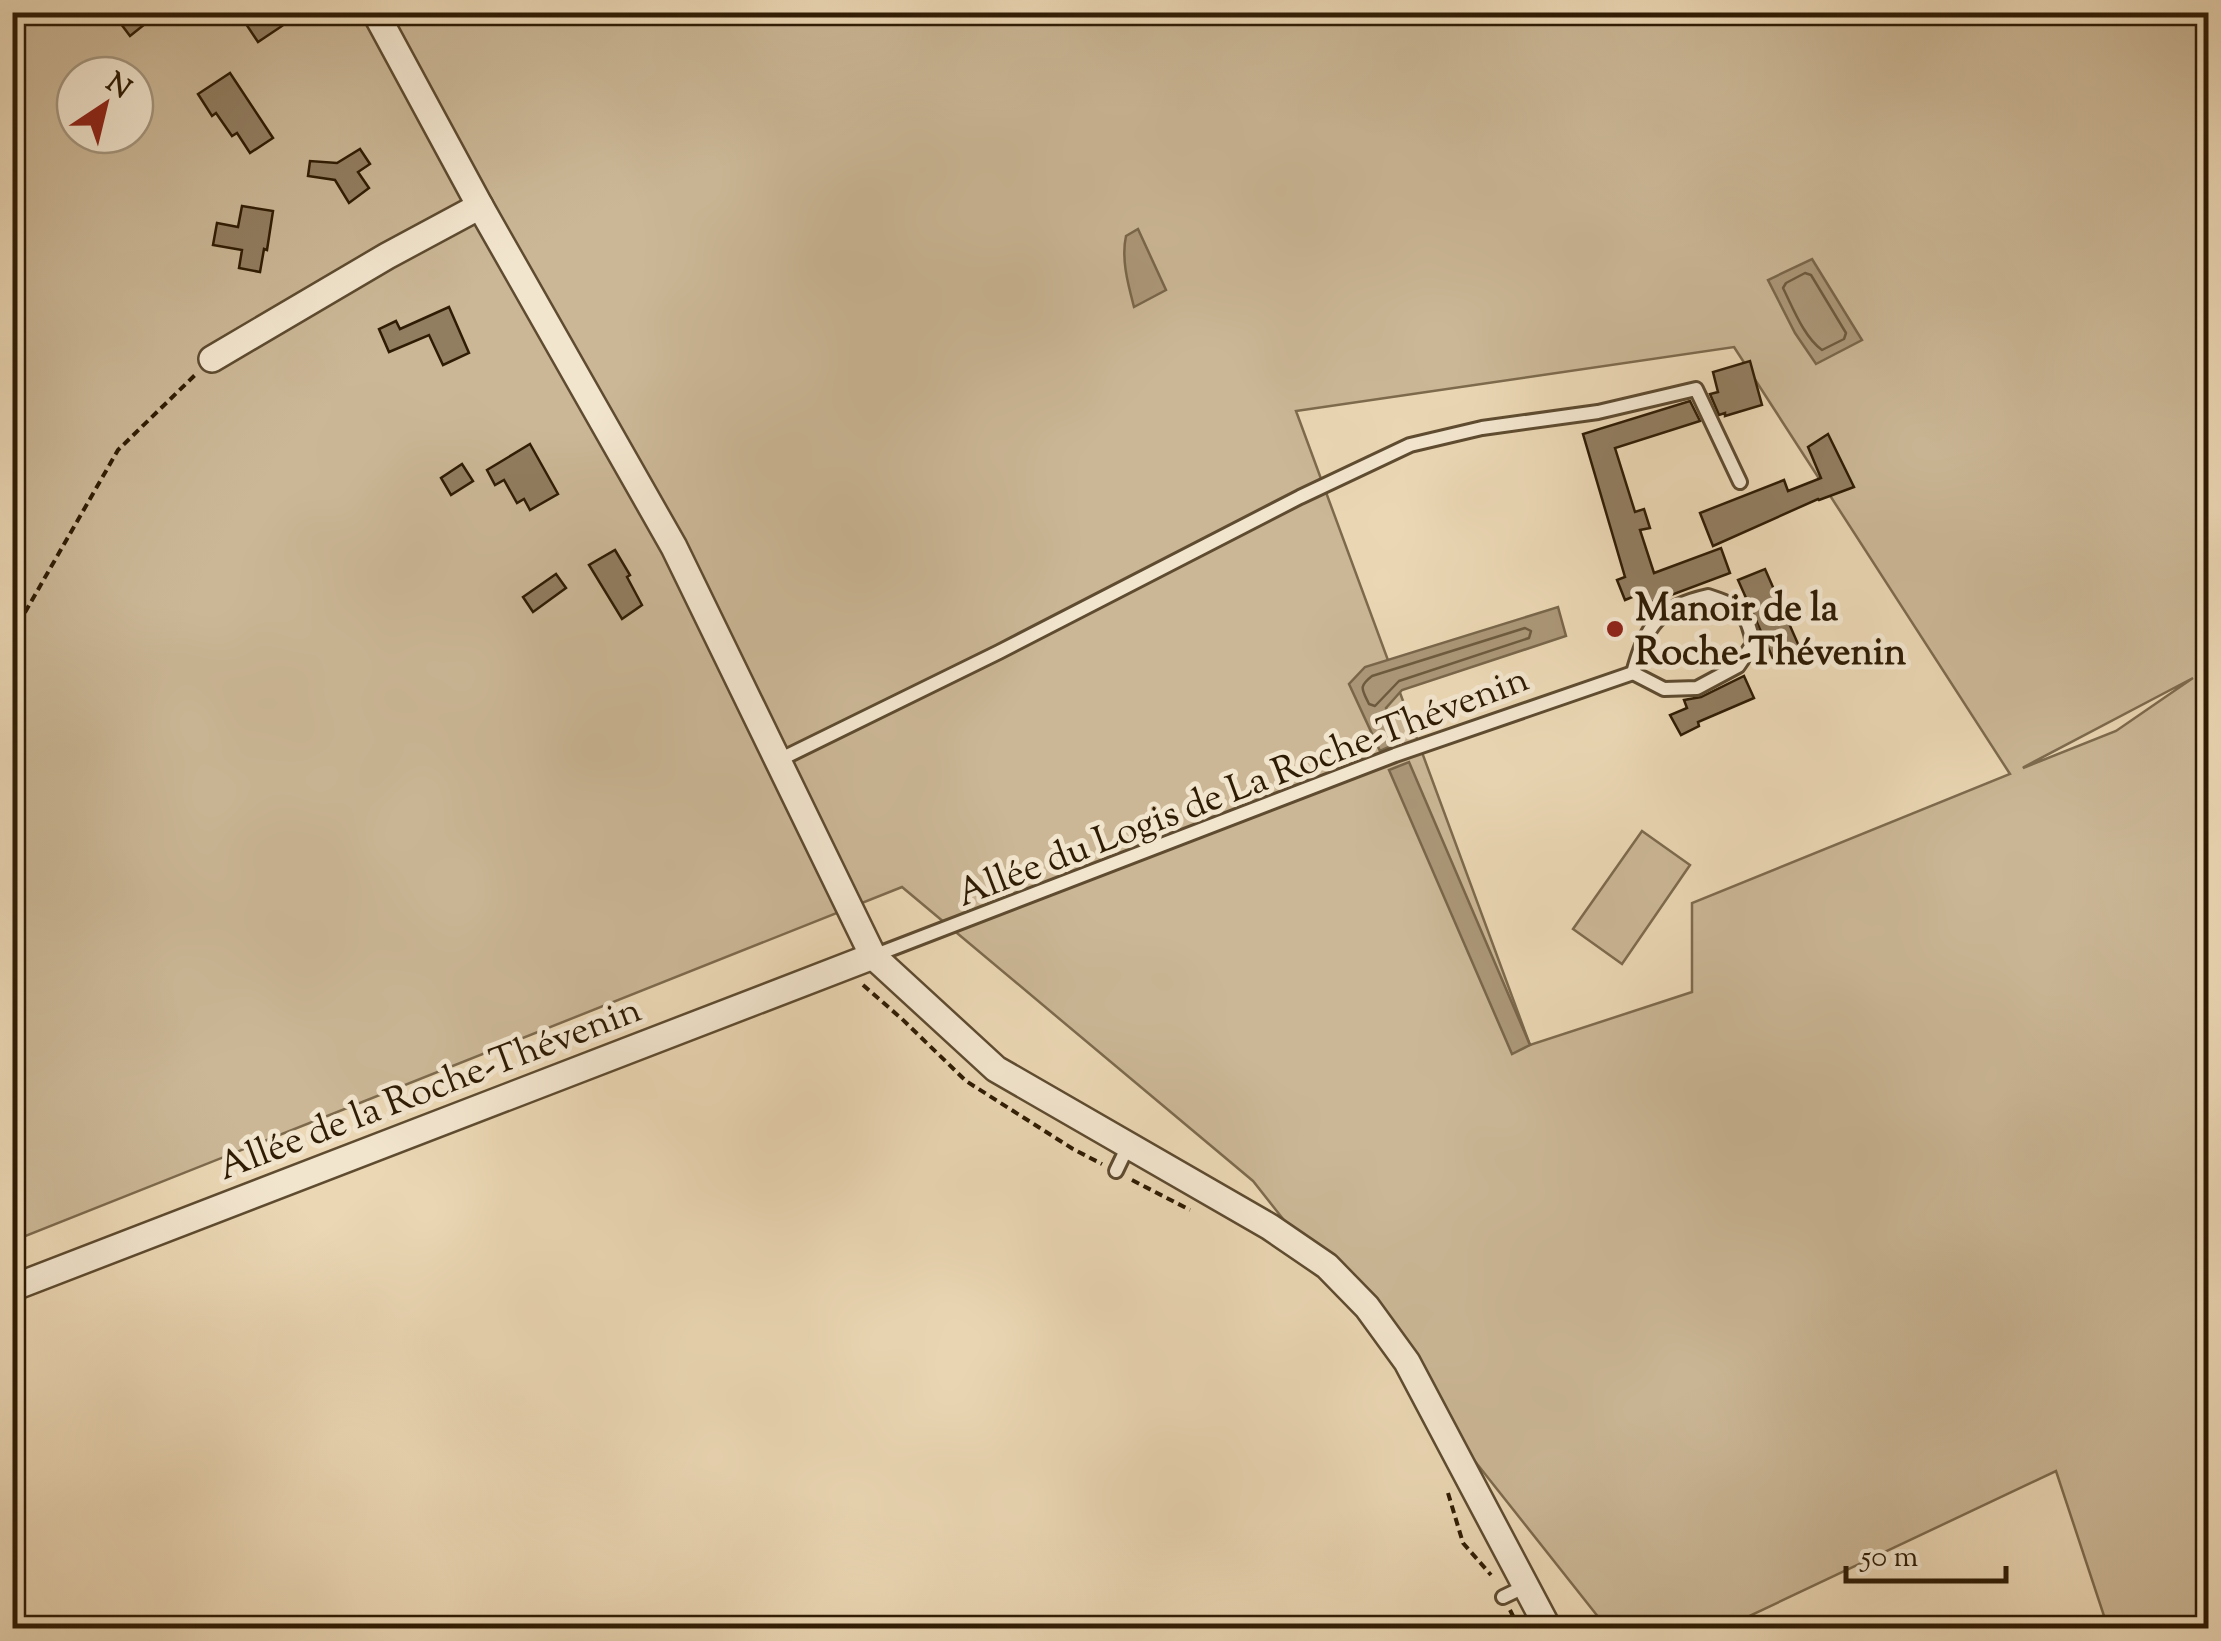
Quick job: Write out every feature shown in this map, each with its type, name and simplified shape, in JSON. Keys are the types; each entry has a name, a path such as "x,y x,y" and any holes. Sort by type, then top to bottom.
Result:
{"street":[{"path":"375,12 674,548 872,956 996,1069 1270,1227 1327,1266 1367,1306 1408,1362 1515,1592 1548,1628"},
{"path":"212,358 480,206"},
{"name":"Allée de la Roche-Thévenin","path":"12,1288 872,956"}],"lane":[{"path":"777,761 1410,445 1482,428 1598,412 1696,389 1740,482"},
{"path":"1708,596 1732,604 1750,620 1753,644 1738,666 1696,688 1664,689 1634,673 1648,628 1685,601 1708,596"},
{"name":"Allée du Logis de La Roche-Thévenin","path":"872,956 1394,755 1634,673"},
{"path":"1116,1171 1128,1146"}],"path":[{"path":"12,635 118,450 212,358"},
{"path":"846,966 966,1081 1073,1149 1195,1213"},
{"path":"1448,1492 1464,1543 1515,1592 1519,1628"}],"shaded area":[{"path":"13,13 2208,13 2208,1628 2108,1628 2056,1471 1724,1628 1607,1628 1253,1181 902,887 13,1241","holes":["1734,347 2010,774 1692,903 1692,992 1530,1045 1296,411","2193,678 2116,731 2023,768"]},
{"path":"1642,831 1690,865 1622,964 1573,929"}],"water":[{"path":"1138,229 1166,290 1134,307 1124,254 1126,236"},
{"path":"1812,259 1862,340 1816,364 1768,280"},
{"path":"1558,607 1566,636 1402,690 1386,708 1400,742 1380,751 1349,684 1365,667"},
{"path":"1409,762 1530,1045 1512,1054 1389,770"}],"building":[{"path":"112,12 160,12 130,36"},
{"path":"238,12 273,12 282,26 258,42"},
{"path":"230,73 273,138 250,153 237,133 232,136 216,113 212,116 198,94"},
{"path":"360,149 370,164 358,172 369,188 349,203 335,180 308,176 310,161 337,163"},
{"path":"242,206 273,211 260,272 239,268 242,250 213,245 217,223 238,227"},
{"path":"449,307 469,353 443,365 429,335 389,352 379,329 396,321 400,329"},
{"path":"1750,361 1762,405 1719,415 1710,394 1718,392 1713,372"},
{"path":"1690,401 1700,421 1615,448 1635,512 1644,509 1650,528 1640,530 1654,573 1721,548 1730,573 1642,606 1637,595 1625,600 1617,580 1625,577 1583,434"},
{"path":"1828,434 1854,487 1713,546 1700,513 1784,480 1788,491 1821,478 1808,447"},
{"path":"530,444 558,494 530,510 524,499 517,503 504,480 495,485 487,470"},
{"path":"462,464 473,481 451,495 441,478"},
{"path":"615,550 642,605 622,619 589,565"},
{"path":"1765,569 1802,653 1775,663 1738,580"},
{"path":"556,574 566,588 533,612 523,597"},
{"path":"1744,676 1754,698 1698,722 1699,726 1681,735 1670,715 1687,708 1684,700 1701,697"}],"place":[{"name":"Manoir de la Roche-Thévenin","path":"1615,629"}]}
